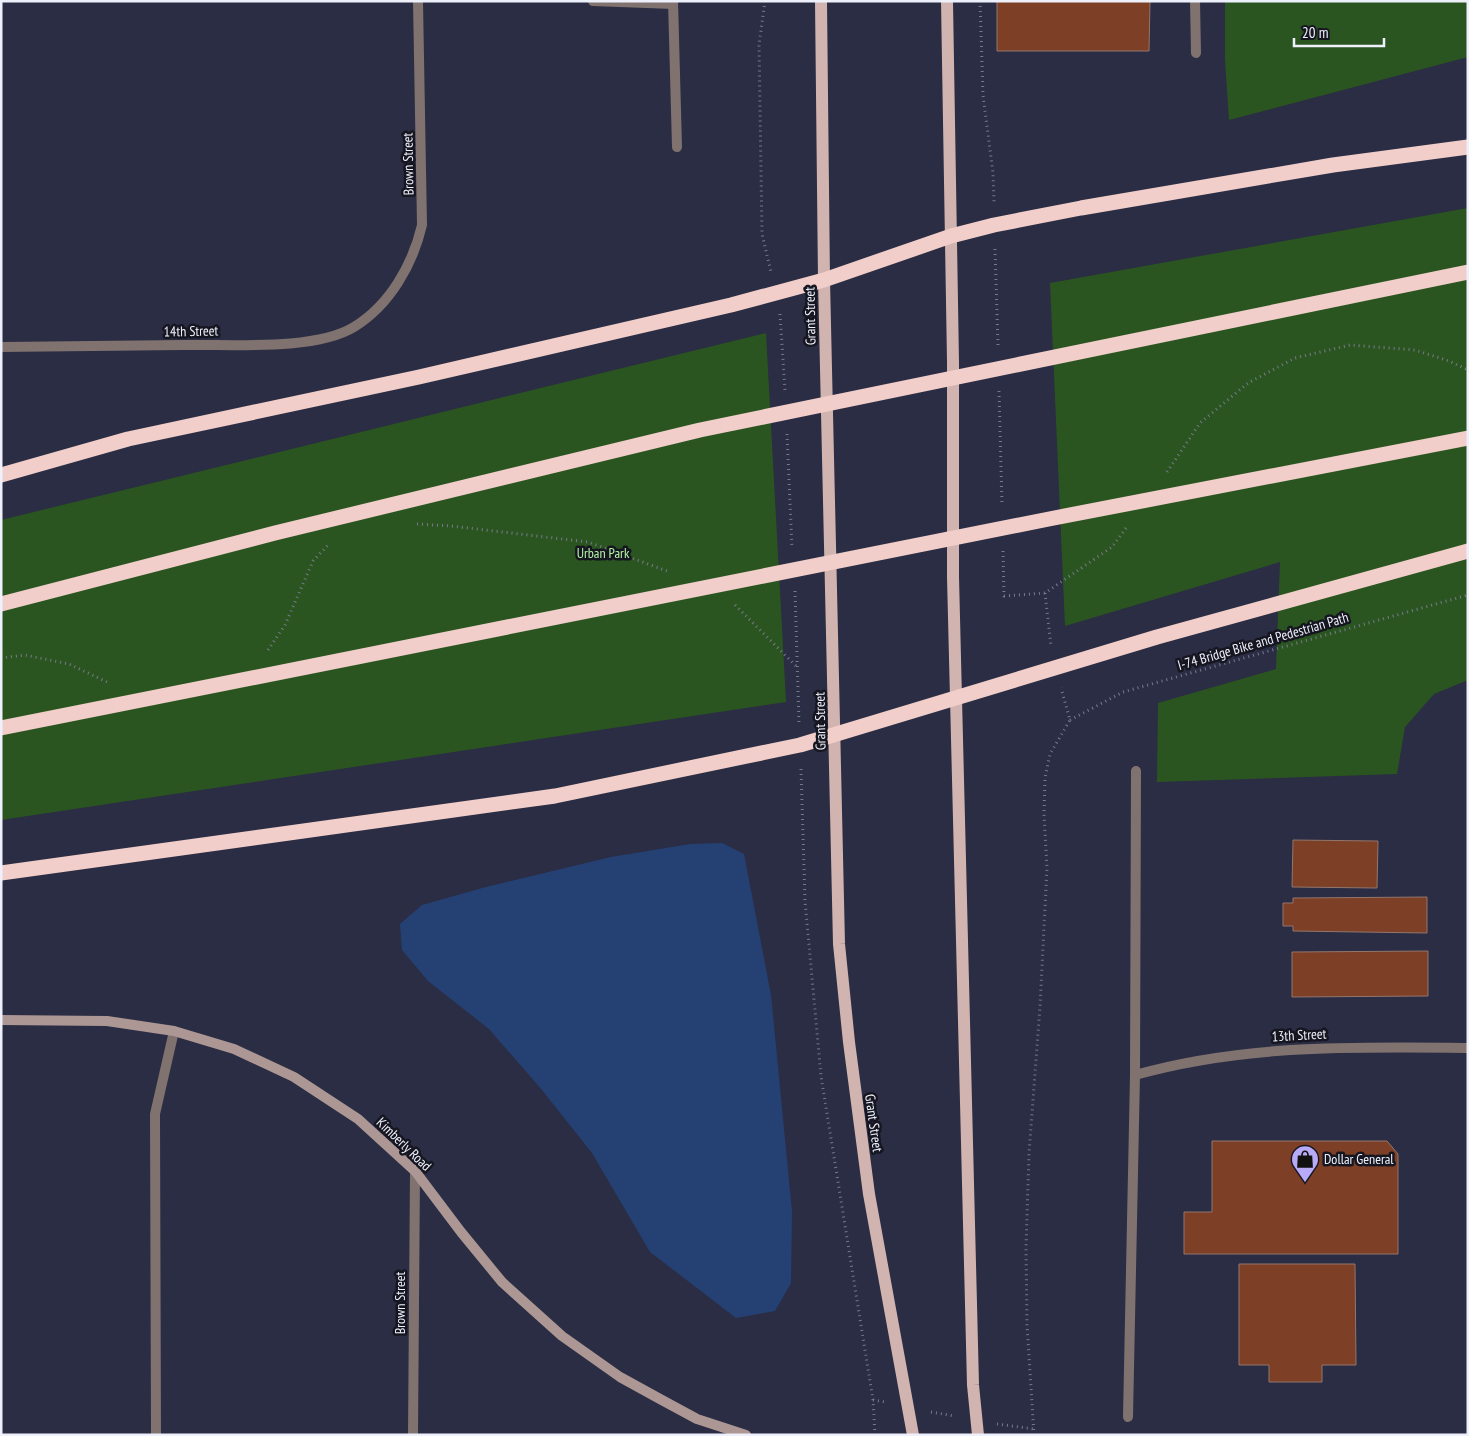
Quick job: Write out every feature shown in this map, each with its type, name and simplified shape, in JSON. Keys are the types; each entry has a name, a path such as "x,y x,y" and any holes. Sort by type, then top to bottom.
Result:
{"highway":[{"path":"1,475 128,439 606,335 824,280 951,236 1110,203 1333,165 1468,147"},
{"path":"1,604 275,533 700,430 1468,272"},
{"path":"1,728 1040,520 1468,438"},
{"path":"1,873 556,796 800,745 1157,637 1468,551"}],"main road":[{"name":"Grant Street","path":"820,1 824,280 839,944 849,1042 869,1194 913,1435"},
{"path":"947,1 951,236 953,577 973,1385 978,1435"},
{"name":"Kimberly Road","path":"1,1020 107,1021 174,1031 234,1049 294,1077 358,1119 415,1171 502,1282 562,1336 620,1378 697,1419 746,1435"}],"street":[{"name":"Brown Street","path":"373,311 391,292 406,270 418,244 422,225 418,1"},
{"path":"593,1 673,2 677,147"},
{"path":"1195,1 1196,53"},
{"name":"14th Street","path":"1,347 296,342 337,334 354,326 373,311"},
{"path":"1128,1417 1135,1076 1136,771"},
{"path":"156,1435 155,1114 174,1031"},
{"name":"13th Street","path":"1135,1076 1196,1060 1268,1050 1306,1047 1468,1048"},
{"name":"Brown Street","path":"413,1435 415,1171"}],"path":[{"path":"765,1 759,45 759,92 762,234 766,253"},
{"path":"980,1 983,95 993,173"},
{"path":"997,276 998,353"},
{"path":"781,320 785,400"},
{"path":"1161,480 1200,423 1248,383 1295,358 1350,345 1415,350 1450,361 1468,370"},
{"path":"999,382 1002,508"},
{"path":"787,430 792,549"},
{"path":"412,524 451,526 588,542 653,564 669,572"},
{"path":"1003,547 1004,596 1045,593 1112,547 1128,525"},
{"path":"264,656 285,626 313,561 335,538"},
{"path":"794,589 799,708"},
{"path":"1045,593 1050,641"},
{"name":"I-74 Bridge Bike and Pedestrian Path","path":"1034,1435 1027,1325 1026,1248 1029,1153 1040,1006 1047,868 1044,814 1045,778 1050,754 1070,720 1123,692 1468,595"},
{"path":"734,604 798,668"},
{"path":"1,658 25,655 69,664 112,684"},
{"path":"803,798 805,900 821,1076 873,1400 875,1435"}],"green space":[{"path":"1225,1 1468,1 1468,57 1229,120 1225,59"},
{"path":"1468,208 1468,680 1434,694 1405,727 1397,774 1157,782 1158,703 1276,669 1280,562 1065,626 1050,283"},
{"name":"Urban Park","path":"766,333 786,702 1,820 1,520"}],"water":[{"path":"722,843 744,854 771,995 792,1211 791,1283 775,1311 736,1318 650,1252 592,1153 542,1090 489,1029 428,981 402,950 400,924 422,905 486,887 611,857 690,844"}],"building":[{"path":"997,1 1150,1 1149,51 997,51"},
{"path":"1293,840 1378,841 1377,888 1292,887"},
{"path":"1427,897 1427,933 1293,931 1293,926 1283,926 1283,903 1293,903 1293,898"},
{"path":"1428,951 1428,996 1292,997 1292,952"},
{"name":"Dollar General","path":"1212,1141 1387,1141 1398,1154 1398,1254 1184,1254 1184,1212 1212,1212"},
{"path":"1239,1264 1355,1264 1356,1365 1322,1365 1322,1382 1269,1382 1269,1365 1239,1365"}],"place":[{"name":"Dollar General","path":"1305,1183"}]}
